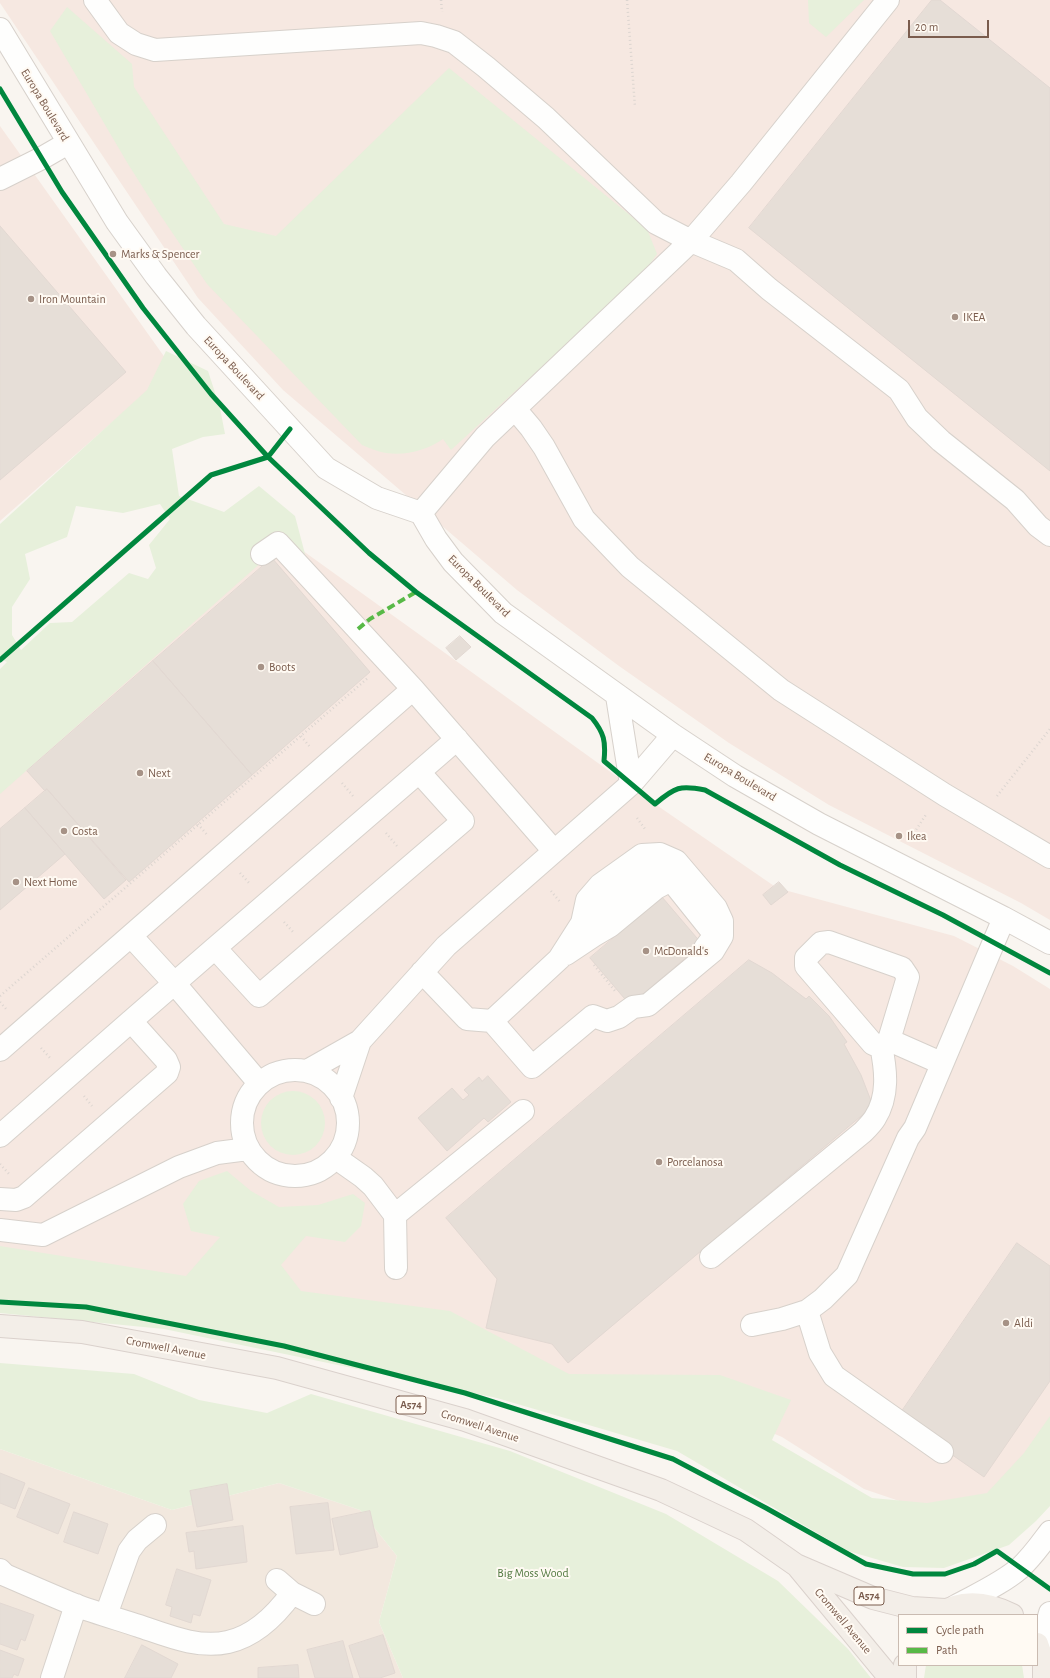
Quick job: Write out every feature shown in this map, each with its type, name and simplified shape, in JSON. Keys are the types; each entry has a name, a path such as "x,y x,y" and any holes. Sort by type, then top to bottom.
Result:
{"main road":[{"name":"Cromwell Avenue","path":"0,1326 82,1332 277,1368 465,1420 661,1490 746,1530 796,1565 872,1598 912,1608 946,1610"},
{"name":"Cromwell Avenue","path":"796,1565 890,1678"},
{"name":"A574","path":"946,1610 976,1604 997,1607 1010,1614"},
{"path":"905,1666 905,1678"}],"street":[{"path":"96,0 119,33 136,44 156,50 421,34 436,36 454,42 546,118 656,223 691,241 736,260 770,289 899,390 917,418 941,441 1015,500 1038,526 1050,535"},
{"path":"421,513 485,437 691,241 746,177 888,0"},
{"name":"Europa Boulevard","path":"0,29 117,222 156,276 196,326 326,468 378,498 421,513 436,539 453,562 503,613 673,735 736,776 819,824 1050,943"},
{"path":"0,179 68,143"},
{"path":"515,409 544,447 584,519 630,567 781,690 945,795 1050,857"},
{"path":"262,554 278,543 388,661 554,851"},
{"path":"0,1050 413,690"},
{"path":"617,696 631,784"},
{"path":"306,1071 360,1041 446,946 631,784 673,735"},
{"path":"0,1136 456,739"},
{"path":"215,948 259,996 463,821 419,772"},
{"path":"492,1021 558,959 582,923 587,900 600,885 642,855 660,854 676,861 716,908 722,921 722,936 713,951 648,1005 633,1006"},
{"path":"422,972 467,1019 492,1021 532,1067 593,1016 607,1021 619,1017 708,946 715,935 671,880 656,873 641,874 612,897 602,911 592,936 579,947 558,959"},
{"path":"752,1325 782,1319 806,1311 824,1299 847,1275 908,1138 915,1128 1004,918"},
{"path":"131,936 175,984 259,1083"},
{"path":"711,1257 862,1132 875,1119 882,1102 886,1083 885,1043 908,977 902,968 829,942 820,943 806,958 806,966 873,1044 885,1043 941,1064"},
{"path":"0,1199 16,1200 24,1197 167,1073 169,1067 166,1060 131,1021"},
{"path":"342,1098 360,1041"},
{"path":"290,1070 306,1071 320,1076 332,1085 342,1098 347,1112 348,1128 344,1144 336,1158 323,1168 307,1175 290,1176 273,1172 259,1163 248,1150 242,1132 242,1114 248,1097 259,1083 273,1074 290,1070"},
{"path":"395,1215 523,1111"},
{"path":"0,1230 43,1235 179,1167 217,1154 248,1150"},
{"path":"336,1158 373,1186 395,1215 396,1268"},
{"path":"806,1311 820,1353 834,1376 942,1452"},
{"path":"106,1615 129,1551 137,1540 155,1525"},
{"path":"946,1610 998,1584 1020,1568 1037,1550 1050,1532"},
{"path":"0,1570 5,1575 76,1605 182,1640 205,1643 227,1642 248,1634 266,1622 281,1609 284,1586 314,1604"},
{"path":"52,1678 76,1605"},
{"path":"1043,1663 1050,1613"}],"path":[{"path":"627,0 635,107"},
{"path":"0,996 388,661"}],"shaded area":[{"path":"0,0 1050,0 1050,920 1021,903 829,805 729,743 619,666 517,590 283,390 198,298 0,3"},
{"path":"0,126 173,369 0,521"},
{"path":"274,530 655,804 777,888 954,936 1013,966 1050,989 1050,1459 988,1509 914,1506 864,1489 782,1437 706,1405 0,1291 0,772"},
{"path":"0,1449 172,1510 279,1483 360,1510 397,1556 379,1622 403,1678 0,1678"}],"green space":[{"path":"808,0 864,0 826,37 809,23"},
{"path":"67,7 132,64 134,87 224,224 276,236 449,68 647,229 657,254 643,274 451,450 443,439 423,449 401,454 374,450 362,445 207,284 161,216 128,164 50,31"},
{"path":"166,351 208,371 220,408 225,434 203,437 172,449 179,496 224,512 259,486 295,516 309,569 273,552 0,794 0,669 7,662 0,659 0,524 147,390","holes":["160,504 170,519 149,545 156,568 148,579 129,573 72,622 50,623 21,650 12,635 12,607 30,579 25,554 67,537 76,506 123,513"]},
{"path":"293,1091 311,1097 319,1105 325,1123 319,1141 311,1149 293,1155 275,1149 267,1141 261,1123 267,1105 275,1097"},
{"path":"227,1171 251,1191 279,1207 318,1205 353,1194 365,1203 361,1226 345,1242 306,1236 281,1265 301,1291 450,1311 569,1374 720,1375 791,1400 772,1440 872,1498 927,1503 987,1493 1024,1453 1050,1416 1050,1506 1036,1521 1009,1545 944,1568 903,1567 848,1551 677,1451 497,1398 164,1329 0,1313 0,1246 186,1276 220,1237 191,1231 183,1204 199,1181"},
{"name":"Big Moss Wood","path":"0,1363 134,1374 199,1400 267,1413 311,1394 510,1451 666,1514 778,1581 848,1649 871,1678 403,1678 379,1622 397,1556 360,1510 279,1483 172,1510 0,1449"},
{"path":"926,1666 1022,1666 1024,1678 924,1678"}],"building":[{"name":"IKEA","path":"932,0 940,0 1050,88 1050,471 749,228"},
{"name":"Iron Mountain","path":"0,226 126,372 0,480"},
{"name":"Boots","path":"272,558 370,672 252,775 153,661"},
{"path":"460,636 471,647 456,660 446,648"},
{"name":"Next","path":"153,661 252,775 129,882 47,789 45,791 27,771"},
{"name":"Costa","path":"47,789 126,880 104,899 25,808"},
{"name":"Next Home","path":"25,808 65,854 0,910 0,829"},
{"path":"779,882 788,892 771,905 763,895"},
{"name":"McDonald's","path":"662,897 702,944 630,1005 590,958"},
{"name":"Porcelanosa","path":"749,960 772,973 806,999 809,996 829,1016 847,1042 844,1044 861,1075 873,1106 568,1363 552,1344 486,1328 497,1279 446,1218"},
{"path":"488,1076 511,1102 488,1122 484,1118 447,1151 418,1118 452,1088 463,1100 469,1095 464,1090 479,1077 482,1081"},
{"name":"Aldi","path":"1017,1243 1050,1266 1050,1381 984,1477 898,1417"},
{"path":"0,1473 25,1483 15,1509 0,1503"},
{"path":"227,1484 233,1520 197,1527 190,1491"},
{"path":"29,1488 70,1504 58,1534 17,1517"},
{"path":"328,1503 334,1550 296,1554 290,1507"},
{"path":"370,1511 378,1547 340,1555 332,1519"},
{"path":"74,1512 108,1524 98,1554 64,1542"},
{"path":"243,1526 247,1562 196,1569 194,1551 189,1552 186,1533"},
{"path":"177,1569 211,1580 200,1616 193,1614 191,1623 170,1616 172,1607 166,1605"},
{"path":"0,1603 34,1615 25,1641 21,1639 17,1650 0,1644"},
{"path":"383,1635 395,1673 380,1678 360,1678 349,1646"},
{"path":"343,1641 353,1678 315,1678 307,1650"},
{"path":"142,1645 178,1664 171,1678 125,1678"},
{"path":"0,1650 24,1659 18,1676 14,1674 12,1678 0,1678"},
{"path":"298,1665 299,1678 258,1678 258,1668"}],"marked path":[{"path":"358,629 370,619 416,592"}],"cycle path":[{"path":"0,89 62,192 143,308 211,394 268,457 369,553 416,592 592,718 602,733 605,748 604,761 655,804 668,794 678,789 689,788 705,790 840,865 943,915 1050,973"},
{"path":"0,660 211,475 268,457 290,429"},
{"path":"0,1302 86,1307 284,1346 465,1393 673,1459 766,1508 866,1564 913,1574 945,1574 974,1564 997,1551 1050,1589"}],"place":[{"name":"Marks & Spencer","path":"113,254"},
{"name":"Iron Mountain","path":"31,299"},
{"name":"IKEA","path":"955,317"},
{"name":"Boots","path":"261,667"},
{"name":"Next","path":"140,773"},
{"name":"Costa","path":"64,831"},
{"name":"Ikea","path":"899,836"},
{"name":"Next Home","path":"16,882"},
{"name":"McDonald's","path":"646,951"},
{"name":"Porcelanosa","path":"659,1162"},
{"name":"Aldi","path":"1006,1323"}]}
